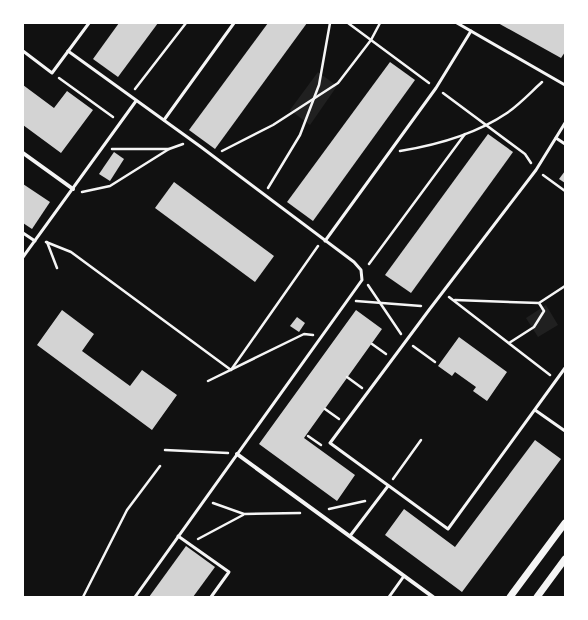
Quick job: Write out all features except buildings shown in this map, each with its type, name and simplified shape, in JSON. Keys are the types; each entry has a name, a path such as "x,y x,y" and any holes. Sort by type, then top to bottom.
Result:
{"street":[{"path":"23,153 72,189"},
{"path":"237,454 432,597"},
{"path":"510,597 565,523"},
{"path":"537,597 565,559"}],"lane":[{"path":"23,51 52,72 89,23"},
{"path":"164,120 234,23"},
{"path":"458,23 565,85"},
{"path":"325,241 436,88 471,31"},
{"path":"68,51 164,120 354,262 361,270 362,280 135,597"},
{"path":"23,257 136,101"},
{"path":"565,123 536,170 431,306 330,444 448,529 565,368"},
{"path":"556,138 565,144"},
{"path":"23,233 35,241"},
{"path":"535,410 565,431"},
{"path":"350,536 388,486"},
{"path":"178,536 229,572 211,597"},
{"path":"389,597 404,576"}],"path":[{"path":"130,96 186,23"},
{"path":"264,195 300,134 318,85 330,23"},
{"path":"348,23 525,154 536,170 565,191"},
{"path":"212,156 273,125 338,83 371,40 380,23"},
{"path":"52,72 120,122"},
{"path":"390,151 419,148 465,134 485,125 508,113 549,76"},
{"path":"369,264 465,134"},
{"path":"72,189 78,193 110,186 169,149 101,149"},
{"path":"38,236 46,242 71,252 231,370"},
{"path":"231,370 318,246 325,241"},
{"path":"46,242 57,268"},
{"path":"362,280 406,340 435,362"},
{"path":"453,300 539,303 565,286"},
{"path":"443,292 556,380"},
{"path":"349,298 354,301 380,304 431,306"},
{"path":"509,343 534,327 544,311 539,303"},
{"path":"208,381 304,334 321,336"},
{"path":"372,344 392,359"},
{"path":"347,377 367,392"},
{"path":"325,409 344,423"},
{"path":"308,436 326,449 330,444"},
{"path":"388,486 422,440"},
{"path":"164,450 237,454"},
{"path":"83,597 127,510 160,466"},
{"path":"190,544 244,514 204,499"}],"shaded area":[{"path":"318,72 337,86 310,125 290,110"},
{"path":"546,305 558,325 538,337 526,318"}]}
